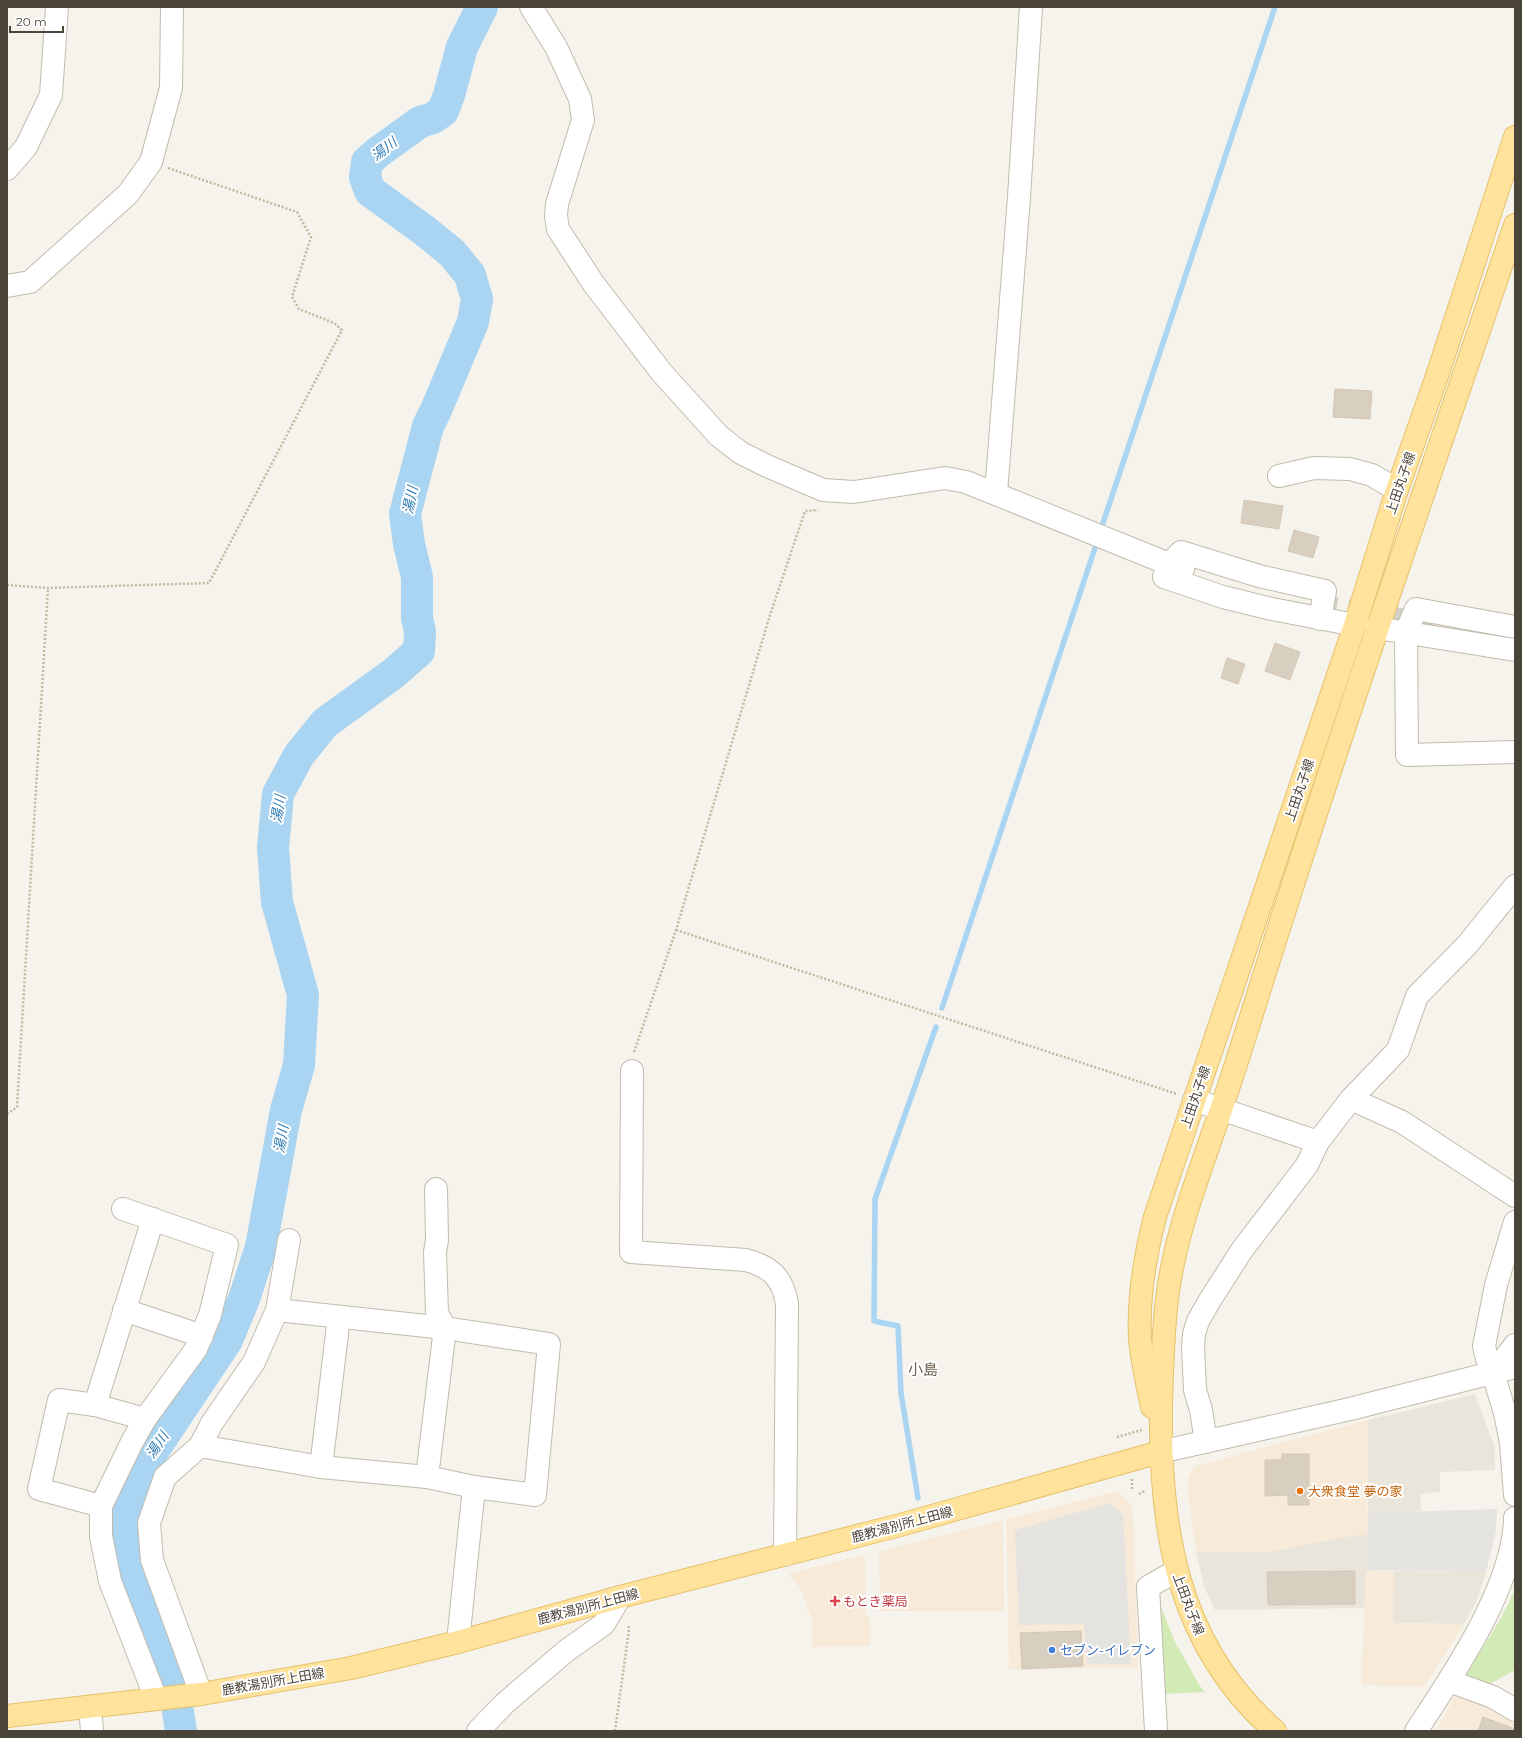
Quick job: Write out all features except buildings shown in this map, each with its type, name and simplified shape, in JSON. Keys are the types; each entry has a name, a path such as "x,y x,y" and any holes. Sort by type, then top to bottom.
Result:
{"main road":[{"name":"上田丸子線","path":"1160,1452 1140,1337 1141,1292 1145,1262 1155,1217 1354,625 1397,490 1438,374 1515,137"},
{"name":"上田丸子線","path":"1275,1731 1239,1696 1218,1667 1185,1600 1176,1571 1164,1506 1160,1452 1163,1334 1172,1264 1181,1229 1222,1109 1297,866 1515,225"},
{"name":"鹿教湯別所上田線","path":"7,1716 90,1708 196,1695 351,1668 458,1642 620,1597 900,1525 1160,1452"}],"street":[{"path":"7,169 26,147 51,95 56,7"},
{"path":"7,286 30,282 128,194 151,162 171,88 172,7"},
{"path":"531,7 556,47 580,99 583,120 557,204 556,216 558,229 593,283 662,373 719,436 741,452 760,462 823,490 854,492 945,478 966,482 1168,564"},
{"path":"996,493 1019,197 1031,7"},
{"path":"1279,476 1314,468 1350,469 1372,475 1397,490"},
{"path":"1318,611 1325,592 1259,576 1181,552 1168,564 1164,577 1223,597 1318,611 1354,625"},
{"path":"1515,627 1416,609 1406,632 1408,754 1515,752"},
{"path":"1433,625 1515,638"},
{"path":"1377,628 1515,650"},
{"path":"1206,1442 1201,1410 1195,1390 1193,1347 1194,1334 1198,1321 1242,1250 1307,1165 1318,1142 1351,1099 1398,1050 1417,996 1467,945 1515,886"},
{"path":"632,1071 631,1252 746,1260 761,1264 778,1278 784,1289 787,1304 784,1555"},
{"path":"1351,1099 1402,1122 1515,1196"},
{"path":"1194,1100 1318,1142"},
{"path":"427,1477 445,1328 437,1313 435,1252 437,1240 436,1189"},
{"path":"123,1209 227,1245 210,1315 196,1349 145,1419 132,1442 102,1506 100,1536 110,1581 159,1699"},
{"path":"95,1406 152,1219"},
{"path":"1515,1222 1496,1285 1484,1346 1505,1413 1511,1443 1515,1495"},
{"path":"196,1695 152,1560 149,1523 165,1477 200,1446 212,1423 254,1362 276,1310 289,1240"},
{"path":"124,1310 202,1336"},
{"path":"200,1446 321,1467 427,1477 474,1487 535,1494 549,1344 445,1328 276,1310"},
{"path":"321,1467 339,1317"},
{"path":"1493,1373 1515,1345"},
{"path":"1160,1452 1350,1409 1515,1367"},
{"path":"102,1506 39,1489 59,1400 95,1406 145,1419"},
{"path":"458,1642 474,1487"},
{"path":"1416,1731 1448,1681 1484,1616 1500,1582 1510,1557 1515,1518"},
{"path":"1156,1731 1148,1587 1176,1571"},
{"path":"478,1731 504,1704 566,1650 604,1624 620,1597"},
{"path":"1448,1681 1493,1697 1515,1710"},
{"path":"90,1708 92,1731"}],"path":[{"path":"7,585 48,588 209,583 342,330 334,323 299,309 292,297 311,237 297,212 151,162"},
{"path":"632,1071 634,1050 676,930 770,615 805,511 820,510"},
{"path":"7,1114 17,1107 48,588"},
{"path":"676,930 1194,1100"},
{"path":"615,1731 629,1629 620,1597"}],"shaded area":[{"path":"1475,1394 1495,1448 1495,1470 1440,1472 1440,1492 1420,1494 1421,1511 1368,1513 1368,1420"},
{"name":"大衆食堂 夢の家","path":"1368,1420 1367,1534 1338,1538 1269,1552 1196,1552 1189,1501 1188,1478 1195,1466"},
{"path":"1117,1491 1133,1507 1138,1668 1009,1670 1006,1519"},
{"path":"1110,1503 1123,1515 1131,1664 1087,1664 1084,1624 1019,1625 1015,1530"},
{"path":"1497,1509 1496,1531 1486,1572 1366,1570 1368,1513"},
{"path":"1003,1520 1004,1611 880,1611 879,1552"},
{"path":"1367,1534 1365,1608 1215,1610 1205,1589 1196,1552 1269,1552 1338,1538"},
{"name":"もとき薬局","path":"865,1555 866,1615 870,1619 870,1646 812,1647 812,1619 799,1587 789,1573"},
{"path":"1366,1570 1394,1571 1393,1623 1464,1624 1424,1687 1361,1685"},
{"path":"1394,1571 1486,1572 1476,1603 1464,1624 1393,1623"},
{"path":"1455,1696 1487,1703 1515,1718 1515,1731 1436,1731"}],"green space":[{"path":"1515,1590 1515,1670 1484,1687 1463,1680 1501,1618"},
{"path":"1157,1597 1175,1642 1200,1686 1205,1692 1162,1694"}],"waterway":[{"name":"湯川","path":"181,1731 174,1687 128,1568 125,1518 141,1469 227,1340 244,1299 261,1247 286,1110 299,1065 303,995 277,902 273,848 278,794 299,755 325,723 394,673 419,651 420,632 417,618 417,577 409,544 405,514 428,426 473,322 477,299 470,275 452,253 425,231 370,191 365,177 367,162 377,153 420,122 433,118 443,111 462,47 482,7"},
{"path":"1102,526 1275,7"},
{"path":"942,1008 1096,545"},
{"path":"918,1498 901,1393 898,1326 874,1321 875,1199 936,1027"}],"tunnel":[{"path":"1315,604 1433,625"}],"place":[{"name":"大衆食堂 夢の家","path":"1300,1491"},
{"name":"もとき薬局","path":"835,1601"},
{"name":"セブン-イレブン","path":"1052,1650"}],"district":[{"name":"小島","path":"923,1370"}]}
